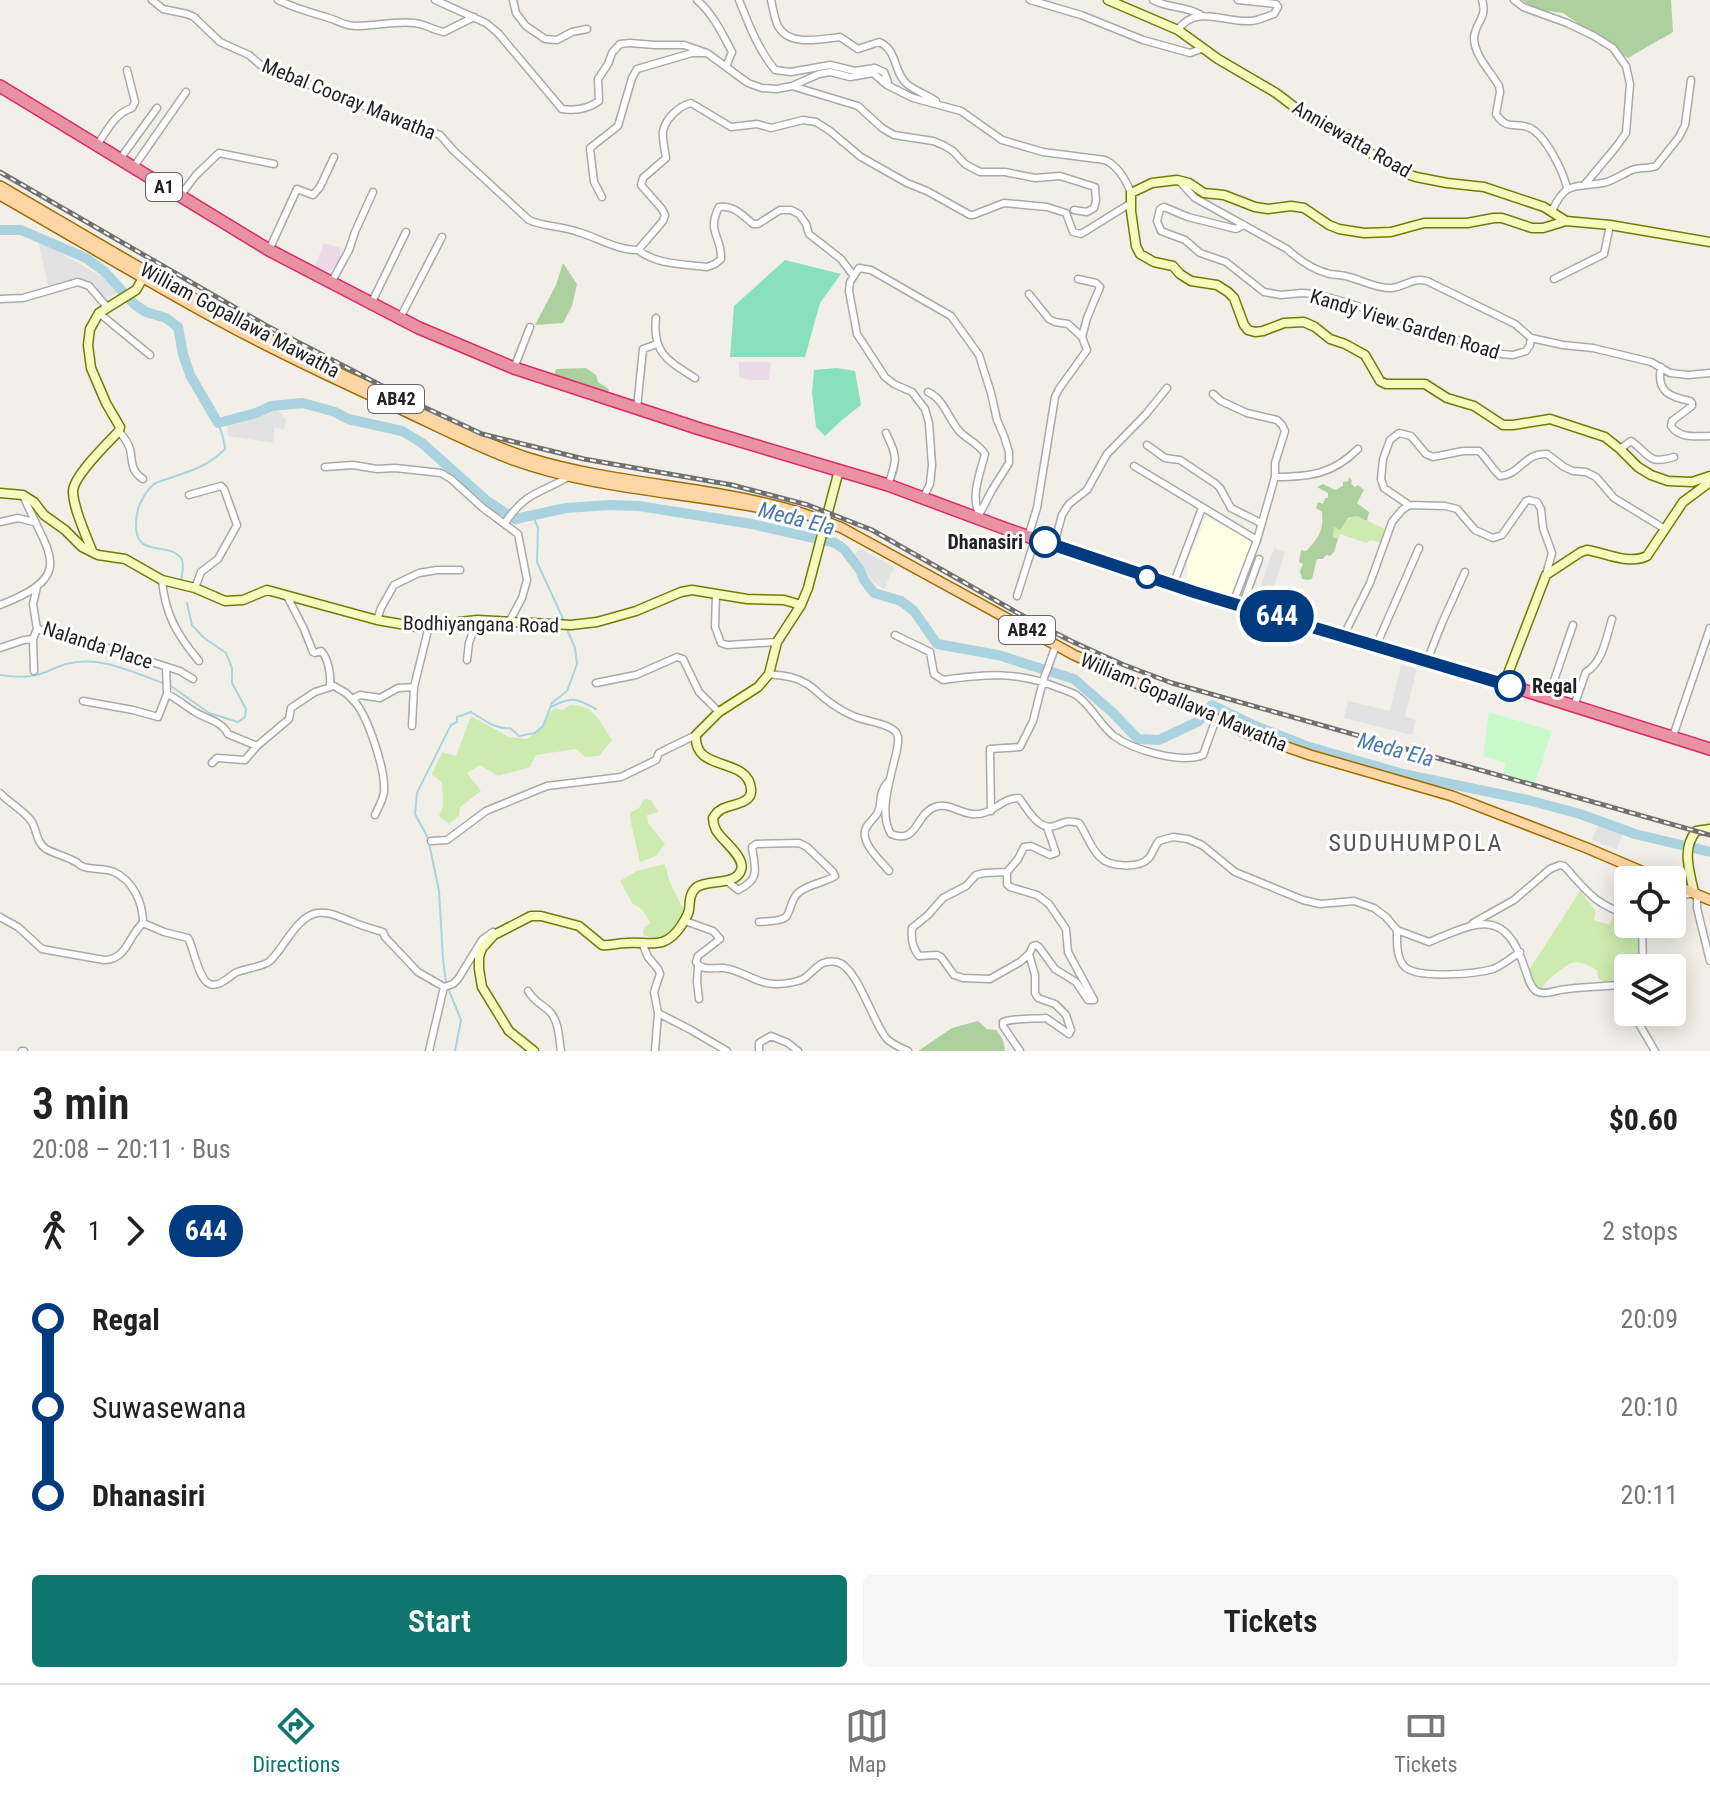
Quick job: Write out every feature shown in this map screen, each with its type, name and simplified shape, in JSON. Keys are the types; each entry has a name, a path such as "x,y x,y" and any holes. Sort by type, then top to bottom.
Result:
{"highway":[{"name":"A1","path":"0,86 269,250 400,318 514,368 700,429 888,485 1173,585 1710,749"}],"main road":[{"name":"William Gopallawa Mawatha","path":"0,186 200,310 298,361 514,460 620,487 745,504 857,536 1100,668 1202,713 1287,748 1452,796 1629,866"},
{"name":"William Gopallawa Mawatha","path":"0,195 294,352 526,457 594,474 755,500 824,527"},
{"path":"1686,890 1710,900"}],"street":[{"name":"Mebal Cooray Mawatha","path":"152,0 163,9 194,17 220,42 249,55 264,68 291,74 315,88 408,126 440,135 529,220 577,231 608,245 638,250 658,261 707,267 721,259 713,227 719,207 735,209 753,224 780,210 791,210 799,214 809,234 841,259 853,275"},
{"path":"278,0 343,25 412,22 444,32 474,17"},
{"path":"435,0 474,17 498,33 562,109 590,107 599,101 598,79 620,44 684,45 707,53 748,83 762,88 792,86 830,72 850,77 873,73 887,85 913,98 961,111 1002,140 1043,152 1111,162 1131,198 1136,246 1140,254 1154,262 1173,266 1191,281 1217,285 1228,292 1234,298 1248,330 1263,331 1284,323 1304,322 1330,339 1365,355 1380,381 1386,384 1425,384 1447,398 1474,406 1503,425 1550,419 1605,437 1638,467 1668,481 1692,482 1710,476"},
{"path":"513,0 516,13 526,26 545,39 557,40 587,29"},
{"path":"697,0 714,19 732,52 726,67"},
{"path":"739,0 754,38 775,70 791,72 830,65 855,71 875,68 884,72 887,85"},
{"path":"771,0 778,25 784,33 798,39 811,41 840,37 855,49 879,42 887,45 907,84 938,104"},
{"path":"1030,0 1179,50 1190,53 1204,48"},
{"name":"Anniewatta Road","path":"1108,0 1178,30 1301,112 1404,173 1484,187 1552,211 1566,221"},
{"path":"1153,0 1189,8 1201,15 1252,22 1274,14 1278,7 1276,4 1238,0"},
{"path":"1482,0 1484,13 1475,32 1474,43 1499,86 1496,114 1505,124 1534,131 1551,151 1567,188"},
{"path":"1514,0 1523,7 1594,36 1613,48 1626,66 1630,84 1626,133 1586,183"},
{"path":"1178,30 1186,21 1201,15"},
{"path":"602,197 594,182 590,148 618,126 637,69 692,53 707,53"},
{"path":"96,145 117,116 123,110 132,108 135,102 127,70"},
{"path":"1552,211 1567,188 1586,183 1606,183 1632,170 1656,166 1685,125 1691,80"},
{"path":"792,86 858,106 894,135 943,145 980,172 1005,172 1035,178 1060,176 1095,187 1094,208 1087,212 1074,210"},
{"path":"133,168 186,92"},
{"path":"638,250 665,215 641,185 643,178 666,158 663,131 669,120 681,106 691,103 731,127 757,124 771,128 803,120 816,122 861,157 970,215 1004,203 1047,207 1066,213 1073,232 1081,234 1152,183 1177,180 1189,183 1204,193 1224,195 1255,207 1304,208 1329,225 1364,233 1391,232 1424,223 1467,223 1502,218 1532,228 1566,221 1710,242"},
{"path":"120,159 157,108"},
{"path":"180,196 219,153 274,164"},
{"path":"269,250 297,189 313,195 334,157"},
{"name":"Kandy View Garden Road","path":"1177,180 1195,198 1287,249 1314,269 1392,288 1417,279 1427,281 1515,324 1531,338 1651,362 1670,373 1710,373"},
{"path":"331,283 349,250 373,192"},
{"name":"Kandy View Garden Road","path":"1244,225 1236,229 1188,217 1164,207 1160,209 1157,221 1161,231 1185,240 1200,253 1226,262 1264,292 1317,294 1364,308 1388,322 1502,354 1526,351 1531,338"},
{"path":"1554,279 1604,254 1610,225"},
{"path":"371,304 406,232"},
{"path":"400,318 442,237"},
{"path":"923,498 930,484 932,465 929,423 925,409 912,392 885,377 857,334 849,291 853,275 859,268 871,270 951,316 979,355 1009,452 1009,463 978,516"},
{"path":"143,479 131,467 129,446 119,431 118,422 91,368 88,345 90,329 103,310 136,290 145,274"},
{"path":"1078,279 1100,287 1082,337"},
{"path":"0,299 23,298 78,282 89,286 103,310 150,355"},
{"path":"1017,596 1032,538 1055,397 1087,350 1082,337 1068,324 1049,319 1029,294"},
{"path":"656,318 654,336 663,354 695,378"},
{"path":"514,368 530,327"},
{"path":"637,408 643,349 657,344"},
{"path":"1661,367 1659,374 1664,391 1670,397 1692,403 1672,421 1671,426 1683,435 1710,436"},
{"path":"1054,545 1062,515 1069,504 1087,490 1107,454 1167,388"},
{"path":"928,392 936,396 959,431 982,448 985,454 977,482 978,516"},
{"path":"1213,394 1247,413 1277,420 1285,431 1275,463 1275,477 1238,604"},
{"path":"92,551 76,506 74,485 119,431"},
{"path":"886,433 895,451 895,465 888,485"},
{"path":"1409,505 1384,488 1381,479 1383,459 1390,440 1399,433 1411,436 1426,454 1433,457 1479,451 1500,476 1508,476 1534,455 1547,454 1564,467 1596,477 1614,498 1665,529"},
{"path":"1620,449 1631,441 1654,461 1674,457"},
{"path":"1147,445 1165,458 1180,460 1216,484 1231,508 1261,523"},
{"path":"1275,477 1299,478 1329,471 1347,461 1358,449"},
{"path":"325,467 353,465 441,473 483,508 506,522 521,540 527,580 522,598 509,622"},
{"path":"1134,466 1257,540"},
{"path":"431,841 447,840 486,811 547,786 621,777 696,735 719,712 758,687 769,674 777,642 808,588 839,470"},
{"path":"506,522 515,508 532,494 553,487 570,476"},
{"path":"1546,575 1587,550 1629,560 1640,559 1652,551 1683,502 1710,482"},
{"path":"189,495 221,486 237,525 218,559 201,572 195,588"},
{"path":"0,493 23,495 34,522"},
{"name":"Bodhiyangana Road","path":"23,495 82,547 98,555 125,559 162,580 195,588 225,601 243,600 267,590 377,620 418,627 477,620 571,625 597,622 692,590 747,599 784,600 801,605"},
{"path":"1344,635 1370,583 1392,522 1409,505 1457,509 1475,530 1493,538 1502,535 1526,501 1537,502 1552,553 1504,684"},
{"path":"1173,585 1202,508"},
{"path":"0,522 18,518 34,522"},
{"name":"Nalanda Place","path":"34,522 50,553 52,568 37,587 33,604 37,629 83,640 166,667 167,694 158,717 83,701"},
{"path":"1376,646 1419,548"},
{"path":"1238,604 1259,559"},
{"path":"377,620 394,585 419,573 460,570"},
{"path":"1427,661 1465,572"},
{"path":"162,580 163,600 174,627 199,661"},
{"path":"0,605 37,587"},
{"path":"716,595 715,627 721,643 777,642"},
{"path":"287,596 313,652 321,651 324,654 330,684 346,693 361,709 382,768 384,795 375,815"},
{"path":"1574,706 1586,672 1598,661 1612,619"},
{"path":"467,660 477,620"},
{"path":"1548,698 1573,625"},
{"path":"412,726 414,687 429,626"},
{"path":"1673,736 1710,628"},
{"path":"34,671 33,639 37,629"},
{"path":"895,635 930,652 934,674 943,680 1018,675 1044,678 1078,696 1114,736 1166,756 1194,759 1203,755 1214,718"},
{"path":"0,648 33,639"},
{"path":"991,811 990,749 1020,747 1033,721 1056,645"},
{"path":"596,683 636,675 677,657 683,659 699,692 719,712"},
{"path":"166,667 193,679"},
{"path":"769,674 807,683 827,701 853,716 889,726 895,731 897,749 890,779 886,825 891,834 899,837 910,834 936,806 947,806 971,814 991,811 1004,801 1019,798 1040,824 1047,827 1066,820 1079,823 1100,858 1107,862 1139,865 1150,857 1159,841 1173,837 1188,839 1202,845 1235,872 1303,900 1320,904 1354,901 1374,908 1397,930 1429,942 1478,923 1490,924 1516,942 1531,986 1537,992 1545,994 1577,987 1614,985"},
{"path":"212,763 217,758 245,760 289,719 291,708 315,692 334,686"},
{"path":"352,699 360,695 380,698 398,688 414,687"},
{"path":"167,694 225,728 228,734 257,746"},
{"path":"143,923 188,938 201,976 212,985 239,971 268,963 305,919 317,913 336,914 383,932 418,972 444,987 458,979 482,940 496,929 526,916 547,917 579,926 602,945 656,944 668,940 685,921 692,892 697,887 734,878 742,868 740,860 717,832 713,818 722,809 746,800 752,790 738,770 708,760 695,743 696,735"},
{"path":"889,871 868,845 864,830 879,811 881,791 890,779"},
{"path":"0,793 32,823 43,847 81,866 114,872 126,880 141,901 143,923 122,954 104,960 42,949 18,927 0,917"},
{"path":"1007,872 976,875 966,886 943,898 912,928 914,949 922,957 941,957 954,975 990,979 1020,962 1036,945 1055,969 1076,982 1088,1000 1094,1000 1068,952 1066,929 1049,904 1037,895 1007,884 1007,872 1024,847 1031,846 1050,855 1056,853 1047,827"},
{"path":"1710,829 1696,831 1689,839 1686,850 1710,961"},
{"path":"726,880 738,890 754,878 756,866 752,847 756,844 799,843 833,872 835,876 832,879 797,894 786,917 759,922"},
{"path":"1468,926 1514,900 1550,869 1560,865 1593,898 1614,910"},
{"path":"1686,895 1695,894"},
{"path":"531,916 486,942 479,957 479,969 482,987 509,1031 534,1051"},
{"path":"685,921 713,931 720,939 698,956 699,999"},
{"path":"1397,930 1400,960 1417,973 1490,970 1520,952"},
{"path":"641,942 660,974 654,992 658,1013 655,1051"},
{"path":"1020,1051 1003,1026 1006,1020 1046,1018 1069,1034 1071,1030 1066,1015 1055,1004 1038,998 1035,993 1035,975 1029,954"},
{"path":"698,966 703,969 726,968 778,984 804,979 816,965 823,962 838,962 845,966 867,1000 885,1037 908,1051"},
{"path":"429,1051 444,987"},
{"path":"528,991 535,1002 548,1010 557,1024 561,1051"},
{"path":"658,1013 727,1051"},
{"path":"1640,1026 1655,1051"},
{"path":"759,1051 759,1043 771,1036 798,1051"}],"shaded area":[{"path":"38,240 97,274 107,276 118,293 107,298 79,279 48,286"},
{"path":"324,243 341,248 339,264 329,272 315,266"},
{"path":"739,362 771,362 769,380 747,380 739,376"},
{"path":"276,408 286,419 284,429 274,428 273,443 228,436 227,425 255,418"},
{"path":"1206,517 1255,542 1232,597 1184,586 1187,563"},
{"path":"859,548 894,567 884,589 873,582 855,554"},
{"path":"1274,548 1285,552 1266,612 1253,608"},
{"path":"1401,665 1417,669 1405,716 1416,720 1412,735 1344,718 1348,701 1390,711"},
{"path":"1598,825 1623,833 1617,850 1592,840"}],"green space":[{"path":"1522,0 1671,0 1673,32 1628,58 1563,13 1534,9"},
{"path":"785,260 841,274 820,303 805,357 730,357 734,306"},
{"path":"563,263 577,284 572,306 563,323 535,325 556,285"},
{"path":"586,368 609,389 607,394 554,375 556,369"},
{"path":"837,368 855,371 861,405 825,436 816,427 812,392 814,370"},
{"path":"1349,477 1351,484 1364,490 1357,503 1369,512 1367,521 1357,516 1348,518 1340,530 1334,527 1333,537 1338,539 1334,552 1317,559 1312,579 1302,579 1300,571 1303,564 1299,562 1301,550 1306,551 1319,534 1322,512 1316,508 1318,502 1323,504 1328,498 1328,493 1317,487 1323,484 1335,490 1343,486"},
{"path":"1357,516 1387,530 1384,543 1371,540 1366,543 1340,534 1338,539 1334,537 1336,525"},
{"path":"570,705 591,711 612,740 599,756 585,757 576,749 536,755 530,767 498,776 480,765 467,773 481,791 460,807 459,816 449,824 439,816 443,805 442,783 432,774 442,752 456,756 471,716 509,737 527,739 543,726 548,713"},
{"path":"1489,712 1552,731 1535,783 1503,774 1506,763 1483,756"},
{"path":"644,799 651,800 658,812 647,815 648,823 665,844 656,856 640,862 630,813 639,808"},
{"path":"665,864 685,913 672,934 662,941 643,935 644,928 650,923 643,910 632,903 620,881 637,871"},
{"path":"1580,891 1596,911 1594,920 1610,925 1614,916 1614,938 1640,938 1640,954 1614,954 1614,984 1598,978 1597,970 1575,962 1554,975 1540,991 1530,982 1529,970"},
{"path":"978,1021 987,1029 996,1030 1003,1040 1005,1051 918,1051 952,1028"}],"waterway":[{"name":"Meda Ela","path":"0,230 21,230 86,258 104,271 134,304 146,312 166,318 178,327 190,375 218,423 271,406 303,403 348,419 402,431 422,443 487,501 515,519 566,508 639,506 752,524 835,543 844,549 874,593 901,601 914,611 937,644 998,655 1074,679 1138,739 1159,740 1199,721 1212,705 1306,746 1403,774 1528,800 1580,814 1635,834 1710,852"},
{"path":"181,582 181,558 168,550 146,546 141,542 137,535 137,512 148,489 200,467 225,449 218,423"},
{"path":"533,516 538,528 537,562 564,621"},
{"path":"171,686 209,713 238,722 245,717 246,709 232,683 232,668 226,653 192,625 187,603"},
{"path":"455,1051 461,1020 446,983 439,891 428,838 415,814 417,793 457,717 471,712 495,726 510,728 519,736 535,733 543,726 552,703 567,691 577,664 575,648 566,627"},
{"path":"0,675 33,676 66,664 91,662 116,666 163,683"},
{"path":"551,707 574,700 596,709"}],"railway":[{"path":"0,172 267,326 482,434 584,459 732,485 808,505 872,530 1071,641 1172,683 1710,835"}],"bus line":[{"name":"644","path":"1045,542 1194,592 1510,686"}],"place":[{"name":"Dhanasiri","path":"1045,542"},
{"name":"Regal","path":"1510,686"}],"district":[{"name":"SUDUHUMPOLA","path":"1416,843"}]}
